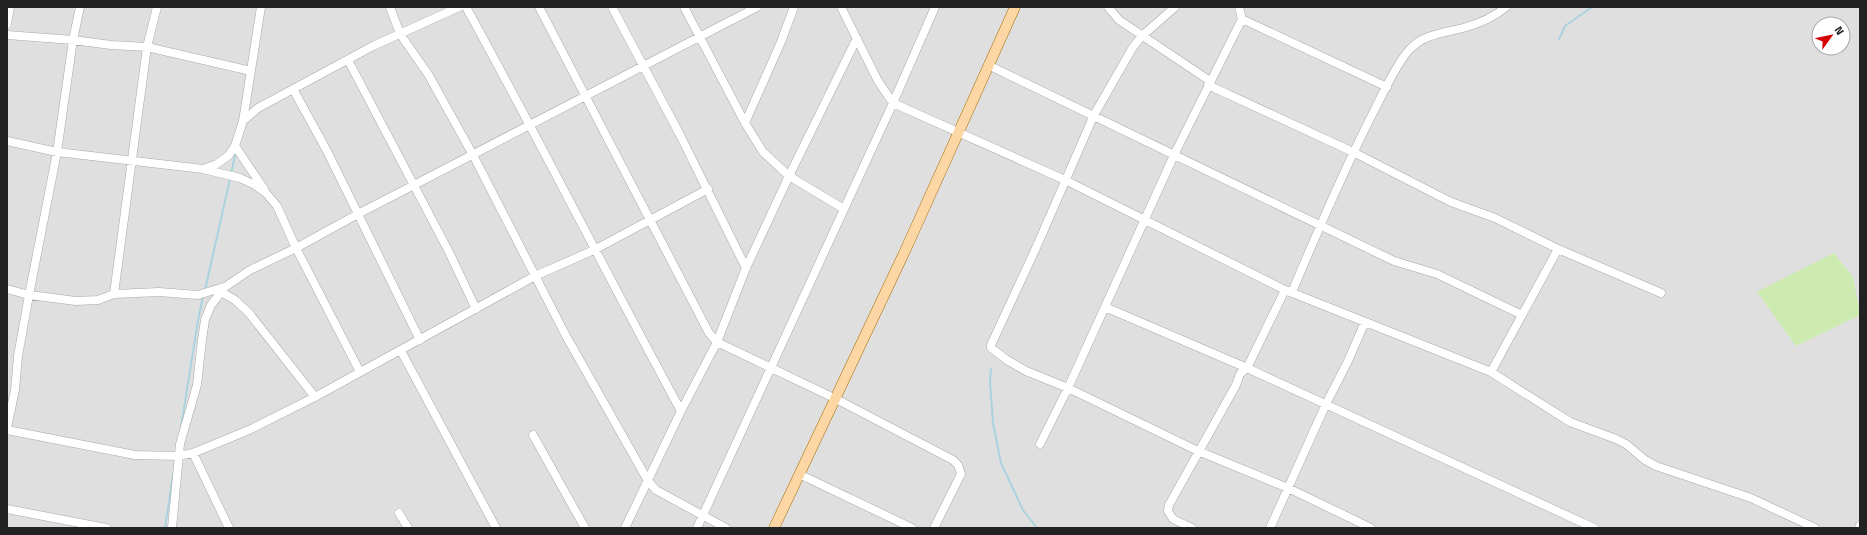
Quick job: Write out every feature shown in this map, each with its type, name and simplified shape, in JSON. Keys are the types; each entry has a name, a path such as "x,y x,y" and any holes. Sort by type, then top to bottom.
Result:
{"main road":[{"path":"774,528 836,398 1015,7"}],"street":[{"path":"7,24 10,7"},
{"path":"80,7 73,40 57,152 29,295 18,356 15,390 7,429 135,455 178,456 193,453 249,430 315,397 401,351 534,276 594,250 708,189"},
{"path":"114,294 147,47 157,7"},
{"path":"202,169 217,164 229,155 235,146 243,121 261,7"},
{"path":"390,7 400,34 428,74 473,155 534,276 583,367 648,481 656,490 726,528"},
{"path":"243,121 258,108 348,60 459,7"},
{"path":"466,7 531,125 594,250 681,411"},
{"path":"539,7 651,220 703,324 717,342 771,366 836,398 945,455 958,465 961,474 958,482 934,528"},
{"path":"612,7 645,66 708,189 746,268"},
{"path":"684,7 746,123 764,152 789,176 844,209"},
{"path":"172,528 178,456 197,385 205,320 211,305 223,289 250,270 296,248 358,214 415,186 585,95 645,66 755,7"},
{"path":"746,123 781,42 794,7"},
{"path":"841,7 878,81 893,103 1065,180 1289,291 1462,359 1491,372 1570,422 1621,441 1645,460 1656,466 1751,498 1816,528"},
{"path":"697,528 893,103 935,7"},
{"path":"1108,7 1119,20 1209,83 1353,152 1446,200 1495,218 1558,249 1661,293"},
{"path":"1175,7 1142,36 1133,47 1094,115 1036,248 991,345 995,352 1006,360 1068,388 1198,451 1288,488 1371,528"},
{"path":"1040,444 1068,388 1175,154 1242,19 1239,7"},
{"path":"1192,528 1173,519 1168,511 1169,505 1236,385 1240,374 1247,368 1289,291 1353,152 1387,87 1410,49 1422,40 1442,32 1463,28 1482,21 1506,7"},
{"path":"1242,19 1387,87"},
{"path":"7,35 147,47 251,71"},
{"path":"625,528 681,411 717,342 746,268 789,176 857,38"},
{"path":"348,60 415,186 476,309"},
{"path":"988,65 1175,154 1320,226 1394,260 1437,274 1522,316"},
{"path":"293,90 358,214 420,340"},
{"path":"7,142 57,152 202,169 240,178 255,185 266,193"},
{"path":"235,146 266,193 277,206 296,248 360,372"},
{"path":"1491,372 1558,249"},
{"path":"7,289 29,295 76,301 98,300 114,294 159,292 198,295 223,289"},
{"path":"223,289 246,310 315,397"},
{"path":"1105,308 1247,368 1594,528"},
{"path":"1270,528 1365,322"},
{"path":"401,351 496,528"},
{"path":"533,435 585,528"},
{"path":"193,453 230,528"},
{"path":"799,474 912,528"},
{"path":"7,509 106,528"},
{"path":"399,513 408,528"},
{"path":"1859,528 1860,524"}],"shaded area":[{"path":"7,7 1860,7 1860,528 7,528"}],"green space":[{"path":"1834,253 1853,277 1860,315 1796,346 1757,292"}],"waterway":[{"path":"1559,39 1565,26 1592,7"},
{"path":"231,174 236,151"},
{"path":"205,290 230,179"},
{"path":"181,427 203,296"},
{"path":"991,369 990,382 993,423 1001,463 1023,510 1037,528"},
{"path":"165,528 173,475"}]}
